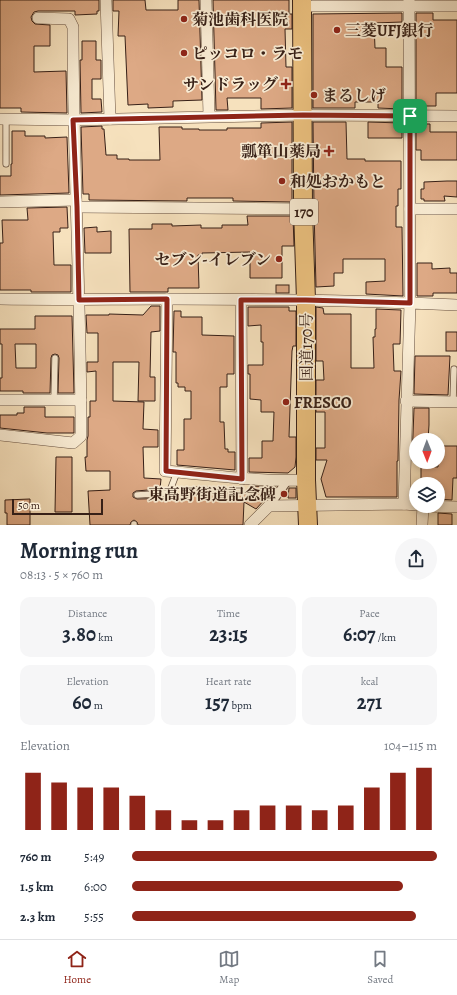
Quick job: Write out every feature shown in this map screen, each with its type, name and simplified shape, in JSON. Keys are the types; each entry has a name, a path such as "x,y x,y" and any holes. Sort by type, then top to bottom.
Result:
{"highway":[{"name":"国道170号","path":"302,3 306,300 306,480 308,525"}],"street":[{"path":"106,0 110,119"},
{"path":"206,0 209,116"},
{"path":"302,3 409,3 457,6"},
{"path":"404,504 410,303 409,3"},
{"path":"0,435 73,443 81,436 77,203 73,120 73,27 69,19 38,18"},
{"path":"4,122 209,116 457,116"},
{"path":"0,202 304,209"},
{"path":"410,209 457,209"},
{"path":"0,299 306,300 457,305"},
{"path":"167,299 166,471 242,479 287,481 306,480"},
{"path":"241,300 242,479"},
{"path":"0,400 81,400"},
{"path":"406,401 455,402"},
{"path":"250,525 269,506 287,481"},
{"path":"269,506 409,504"},
{"path":"445,507 457,507"},
{"path":"422,525 423,513"}],"lane":[{"path":"4,122 6,164"},
{"path":"54,400 55,358"},
{"path":"454,370 455,402"},
{"path":"137,495 169,493 177,472"}],"building":[{"path":"0,0 99,0 99,11 97,11 97,14 75,15 75,11 38,11 34,12 31,17 35,24 50,25 50,46 34,46 34,72 66,71 67,113 21,112 21,108 0,108"},
{"path":"113,0 145,0 146,10 178,10 178,0 199,0 202,100 173,101 173,107 148,108 148,104 128,105 125,36 118,36 119,11 113,11"},
{"path":"213,0 289,0 289,14 292,14 292,29 285,29 286,67 292,67 292,108 261,109 261,98 227,98 228,110 216,110"},
{"path":"402,13 402,22 374,23 375,48 386,48 386,67 402,67 402,109 378,108 378,102 355,102 355,108 313,108 313,14"},
{"path":"416,13 433,13 433,20 457,20 457,93 436,93 436,106 416,106"},
{"path":"82,41 96,41 96,60 101,60 101,79 92,79 92,99 101,99 102,112 81,113 80,60 82,60"},
{"path":"292,122 292,202 233,201 233,198 187,198 187,201 89,200 89,194 83,194 81,127 102,126 102,129 104,129 106,155 117,155 117,159 160,160 159,127 182,127 182,129 199,130 227,130 227,128 261,128 261,123"},
{"path":"313,122 346,122 347,159 365,159 365,161 401,161 401,189 398,189 396,227 402,227 403,296 366,294 366,282 385,281 385,259 343,259 343,273 334,273 334,286 316,287"},
{"path":"368,122 402,123 402,138 368,138"},
{"path":"416,124 430,124 430,132 457,132 457,160 421,160 421,150 416,150"},
{"path":"12,131 25,131 25,136 45,136 45,138 67,137 69,193 0,195 0,176 11,176"},
{"path":"457,181 457,197 444,196 445,201 424,201 424,199 421,199 421,189 424,189 424,182"},
{"path":"67,207 68,228 60,228 60,232 53,232 54,265 71,265 71,292 0,290 0,243 3,243 2,220 28,220 27,208"},
{"path":"247,216 293,216 294,246 282,246 282,278 250,278 250,252 202,253 202,255 198,255 199,288 168,288 168,292 130,292 129,229 152,229 152,224 172,224 172,226 201,225 201,228 222,228 222,225 248,225"},
{"path":"97,227 97,232 111,231 111,253 85,253 84,228"},
{"path":"417,263 432,263 432,269 450,268 450,273 457,273 457,293 433,293 433,296 417,296"},
{"path":"276,285 289,285 289,293 276,293"},
{"path":"151,306 160,306 160,331 151,332 150,377 155,377 155,401 138,401 139,362 113,362 113,401 144,402 143,429 158,430 158,447 143,447 144,478 161,479 160,489 136,491 133,493 133,497 137,499 190,498 191,487 211,487 211,492 250,494 250,486 276,487 256,509 244,502 243,525 138,525 134,520 130,525 90,525 88,491 110,490 110,471 86,471 85,457 87,457 90,401 96,401 96,371 87,372 87,362 98,362 98,333 87,333 86,315 143,315"},
{"path":"248,307 289,307 289,311 296,311 296,346 293,346 292,351 289,437 296,437 296,457 295,467 288,473 249,472 249,458 262,458 262,441 273,441 274,412 261,412 261,400 250,399 250,374 248,374 248,365 263,365 263,342 261,342 261,325 248,326"},
{"path":"316,307 323,308 324,314 351,314 351,368 374,368 373,337 375,337 376,329 376,309 401,310 400,344 393,344 394,371 401,371 397,497 326,497 321,479 327,460 316,460 316,448 325,448 325,412 316,412 316,380 324,380 323,361 316,361"},
{"path":"174,311 181,311 181,317 202,317 202,335 234,336 234,374 227,374 227,387 220,387 220,422 224,422 225,449 228,449 228,452 235,452 235,470 177,465 177,450 184,450 184,419 191,419 191,391 185,391 185,387 178,387 178,383 176,383 176,352 173,352"},
{"path":"35,316 72,316 74,393 58,393 59,358 58,355 55,354 52,355 51,358 50,393 0,391 0,378 2,378 2,344 0,344 0,329 35,329","holes":["15,344 36,344 36,368 16,368"]},
{"path":"446,332 457,332 457,351 446,351"},
{"path":"415,356 450,356 448,395 414,394"},
{"path":"24,407 45,407 45,417 74,417 74,433 47,433 0,428 0,415 17,415 17,413 24,413"},
{"path":"414,408 429,408 428,433 413,433"},
{"path":"445,446 457,446 457,478 453,478 452,500 445,500 445,477 421,477 421,469 445,469"},
{"path":"56,457 72,457 72,512 55,512"},
{"path":"289,488 296,488 296,498 288,498"},
{"path":"30,499 30,525 7,525 5,500"},
{"path":"438,513 452,514 452,525 438,525"}],"place":[{"name":"菊池歯科医院","path":"184,19"},
{"name":"三菱UFJ銀行","path":"337,30"},
{"name":"ピッコロ・ラモ","path":"184,53"},
{"name":"サンドラッグ","path":"286,84"},
{"name":"まるしげ","path":"314,95"},
{"name":"瓢箪山薬局","path":"329,151"},
{"name":"和処おかもと","path":"282,181"},
{"name":"セブン-イレブン","path":"279,259"},
{"name":"FRESCO","path":"286,402"},
{"name":"東高野街道記念碑","path":"284,494"}],"route":[{"path":"209,116 410,116 410,303 241,300 242,479 166,471 167,299 79,300 73,120 209,116"}]}
